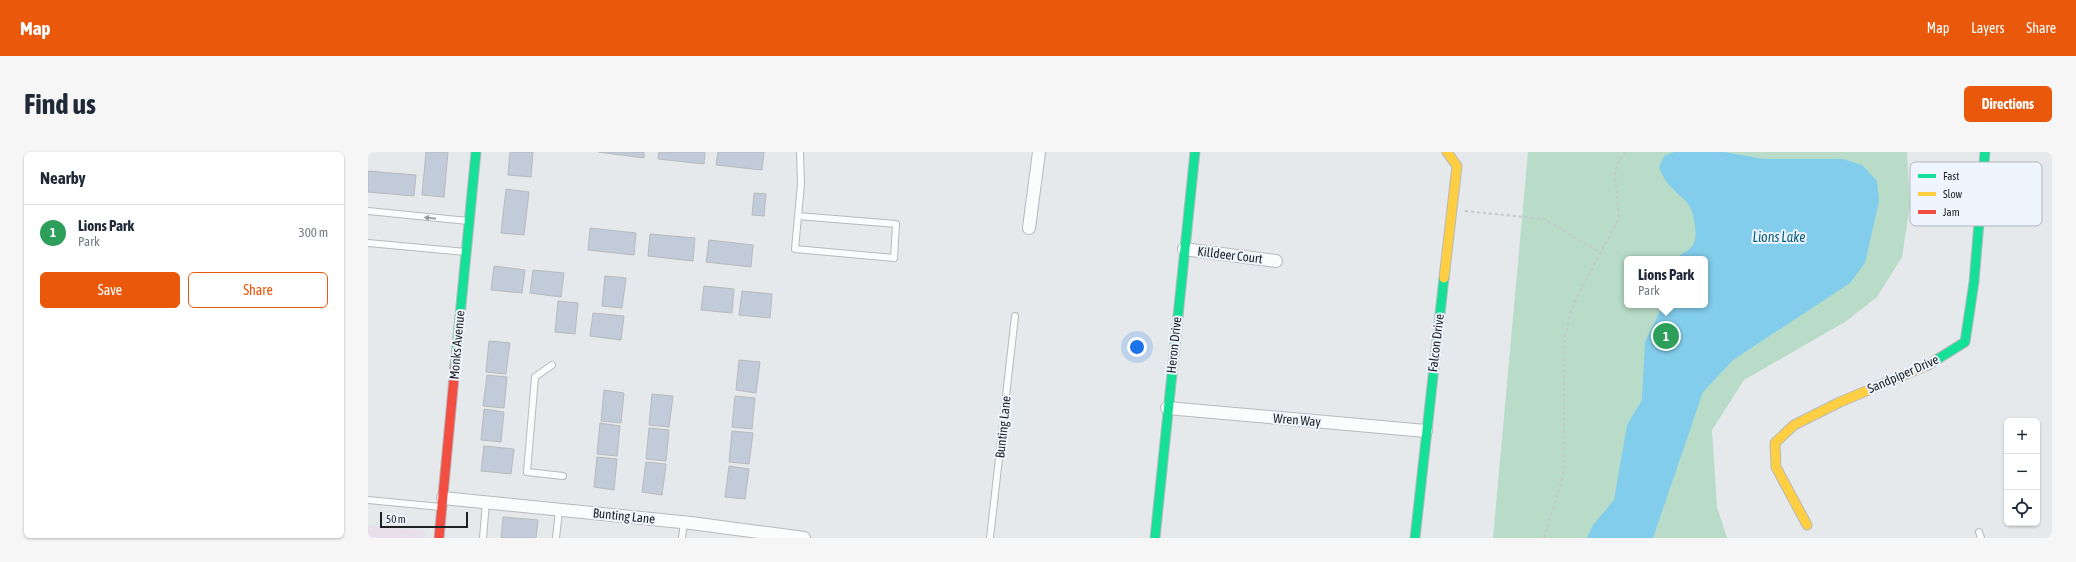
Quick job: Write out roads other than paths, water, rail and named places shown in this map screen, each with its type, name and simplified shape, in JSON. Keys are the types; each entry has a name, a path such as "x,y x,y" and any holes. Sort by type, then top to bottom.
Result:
{"street":[{"name":"Monks Avenue","path":"439,538 476,152"},
{"path":"1029,228 1039,152"},
{"name":"Heron Drive","path":"1155,538 1167,408 1195,152"},
{"name":"Falcon Drive","path":"1416,538 1426,431 1457,166 1447,152"},
{"name":"Sandpiper Drive","path":"1984,162 1985,152"},
{"name":"Sandpiper Drive","path":"1807,525 1776,467 1775,443 1794,425 1840,402 1932,363 1965,342 1974,282 1979,226"},
{"name":"Killdeer Court","path":"1184,249 1276,261"},
{"name":"Wren Way","path":"1167,408 1426,431"},
{"name":"Bunting Lane","path":"443,503 486,502 684,522 768,536 804,538"}],"lane":[{"path":"798,216 896,224 894,258 795,249 798,216 801,184 800,152"},
{"path":"368,211 469,221"},
{"path":"368,243 466,252"},
{"name":"Bunting Lane","path":"990,538 1016,316"},
{"path":"552,365 535,377 527,472 563,476"},
{"path":"368,500 443,503"},
{"path":"482,538 486,502"},
{"path":"556,538 559,510"},
{"path":"682,538 684,522"}],"water":[{"name":"Lions Lake","path":"1674,152 1724,152 1764,159 1843,159 1862,165 1877,181 1879,201 1865,263 1850,283 1733,360 1703,392 1653,538 1587,538 1593,525 1614,500 1627,425 1642,400 1645,342 1662,308 1708,308 1708,256 1679,256 1693,246 1695,238 1694,217 1685,200 1671,187 1663,176 1659,167 1664,156"}],"place":[{"name":"Lions Park","path":"1666,336"}]}
